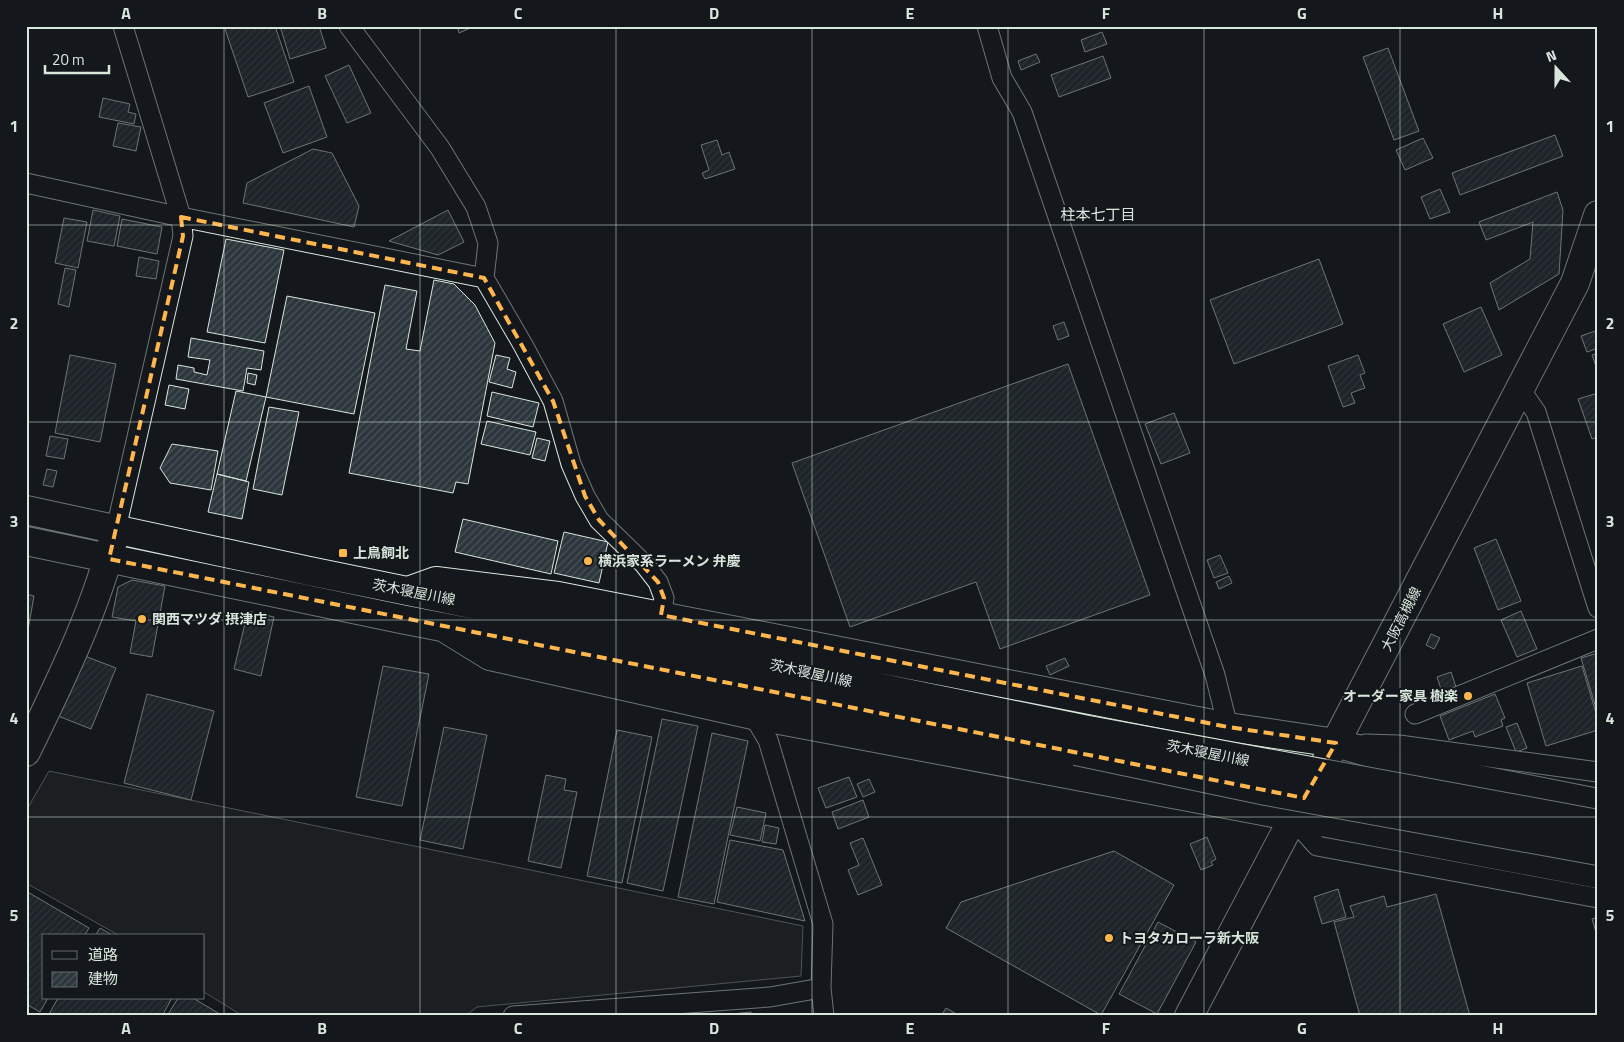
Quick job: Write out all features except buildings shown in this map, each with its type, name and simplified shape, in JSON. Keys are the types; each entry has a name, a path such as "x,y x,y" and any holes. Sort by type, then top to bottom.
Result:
{"main road":[{"name":"大阪高槻線","path":"1189,1016 1292,818 1336,743 1575,284 1598,215"},
{"name":"茨木寝屋川線","path":"26,510 408,591 1079,740 1266,791 1598,851"},
{"path":"26,752 64,676 109,559 116,529"},
{"name":"茨木寝屋川線","path":"26,541 443,627 1079,740 1598,824"},
{"path":"408,591 436,581 558,596 1228,726 1336,743 1426,769 1598,802"},
{"path":"443,627 490,656 753,716 1598,874"}],"street":[{"path":"116,529 183,236 181,218 123,26"},
{"path":"349,26 440,148 476,208 488,243 484,278 523,344 553,401 571,464 585,496 599,520 644,564 658,582 664,598 661,615"},
{"path":"987,26 1002,78 1022,112 1214,675 1228,726"},
{"path":"26,183 181,218 484,278"},
{"path":"1520,389 1536,412 1598,608"},
{"path":"1415,714 1598,639"},
{"path":"753,716 768,740 823,924 821,988 824,1016"},
{"path":"1336,743 1399,745 1598,772"},
{"path":"1292,818 1317,846 1598,898"},
{"path":"513,1016 770,996 821,988"}],"highlighted area":[{"path":"181,217 484,278 553,401 585,496 599,520 658,582 664,598 661,615 1228,727 1336,743 1304,798 109,559 183,236"}],"shaded area":[{"path":"49,771 803,926 801,976 477,1007 465,1016 243,1016 205,993 205,934 116,934 26,883 26,811"}],"place":[{"name":"上鳥飼北","path":"343,553"},
{"name":"横浜家系ラーメン 弁慶","path":"588,561"},
{"name":"関西マツダ 摂津店","path":"142,619"},
{"name":"オーダー家具 樹楽","path":"1468,696"},
{"name":"トヨタカローラ新大阪","path":"1109,938"}],"district":[{"name":"柱本七丁目","path":"1098,215"}]}
